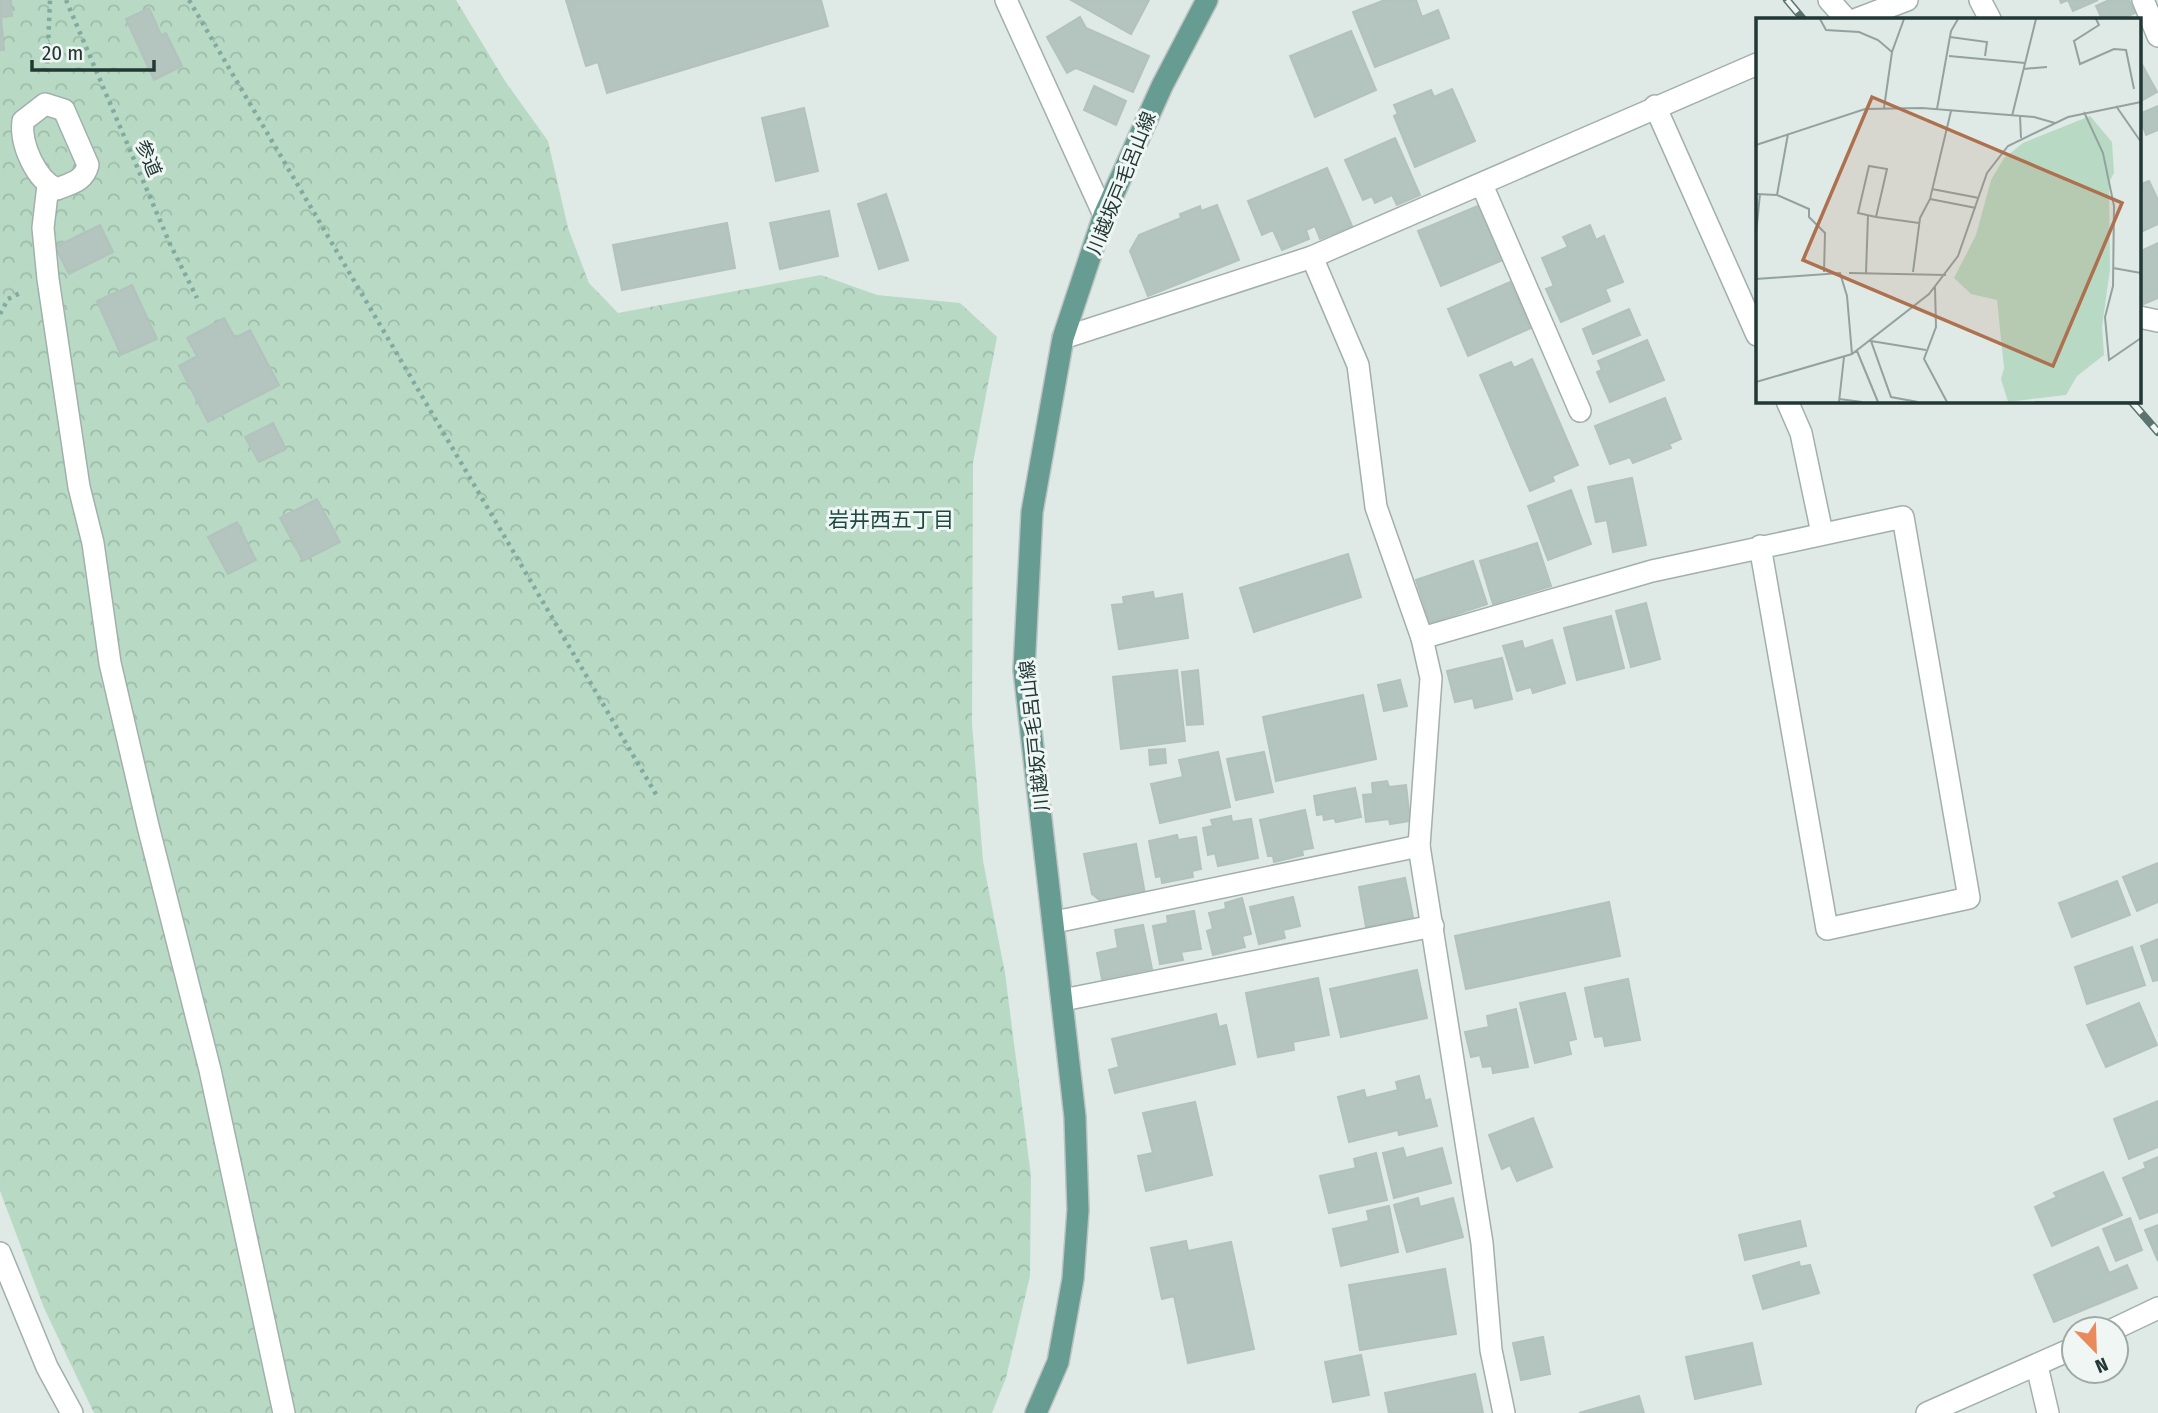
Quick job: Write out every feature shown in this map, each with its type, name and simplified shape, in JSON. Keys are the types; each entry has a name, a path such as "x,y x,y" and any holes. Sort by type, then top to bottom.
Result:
{"main road":[{"name":"川越坂戸毛呂山線","path":"1035,1413 1058,1362 1073,1279 1078,1210 1075,1117 1055,922 1024,670 1032,512 1063,338 1104,215 1162,86 1207,0"}],"street":[{"path":"1006,0 1104,215"},
{"path":"1829,0 1845,18"},
{"path":"1860,18 1907,0"},
{"path":"1980,0 1989,18"},
{"path":"2143,0 2158,36"},
{"path":"1063,338 1312,257 1756,64"},
{"path":"45,104 64,110 88,164 86,174 78,181 57,189 48,185 36,170 22,132 23,121 45,104"},
{"path":"1655,106 1756,333"},
{"path":"48,185 43,228 48,279 79,487 93,543 110,663 210,1070 284,1413"},
{"path":"1482,185 1580,411"},
{"path":"1312,257 1358,365 1376,507 1422,638 1431,678 1419,846 1482,1243 1491,1350 1504,1413"},
{"path":"2140,317 2158,321"},
{"path":"1787,402 1801,433 1822,533"},
{"path":"1422,638 1652,571 1760,546 1903,517 1969,898 1827,929 1760,546"},
{"path":"1055,922 1419,846"},
{"path":"1063,1000 1433,926"},
{"path":"0,1253 47,1367 72,1413"},
{"path":"2130,1321 2158,1308"},
{"path":"1927,1413 2060,1355"},
{"path":"2037,1366 2048,1413"}],"path":[{"path":"45,104 50,0"},
{"name":"参道","path":"66,0 170,244 197,298"},
{"path":"189,0 657,796"}],"green space":[{"path":"0,0 456,0 505,81 548,141 568,228 589,283 618,313 821,275 877,295 960,303 997,337 973,463 972,724 983,861 1005,973 1031,1176 1030,1276 1006,1378 992,1413 94,1413 44,1308 0,1191"}],"building":[{"path":"0,0 11,0 12,16 1,17 4,50 0,50"},
{"path":"566,0 821,0 828,26 607,93 598,62 586,66"},
{"path":"1071,0 1149,0 1131,34"},
{"path":"1385,0 1416,0 1422,17 1438,10 1449,38 1375,67 1353,12"},
{"path":"2068,0 2098,0 2073,11"},
{"path":"2109,0 2129,0 2135,13 2123,18 2102,18 2096,6"},
{"path":"149,8 161,35 166,33 182,66 154,80 126,19"},
{"path":"1080,17 1086,28 1149,56 1133,92 1076,68 1067,73 1047,37"},
{"path":"1351,31 1376,90 1315,117 1290,56"},
{"path":"2140,61 2157,92 2140,101"},
{"path":"1094,86 1126,101 1116,125 1084,110"},
{"path":"1452,89 1475,141 1415,167 1394,116 1398,114 1394,105 1431,90 1434,97"},
{"path":"2158,106 2158,130 2146,135 2140,114"},
{"path":"804,108 818,171 776,181 762,118"},
{"path":"1395,138 1420,195 1397,205 1392,195 1375,203 1372,196 1363,200 1345,160"},
{"path":"1327,168 1352,226 1320,239 1315,226 1306,230 1309,239 1282,250 1273,230 1262,235 1248,201"},
{"path":"2149,181 2158,200 2158,224 2140,233 2140,185"},
{"path":"886,194 908,260 879,269 858,204"},
{"path":"1217,205 1239,260 1148,296 1130,251 1139,235 1181,218 1180,214 1200,206 1201,211"},
{"path":"1480,205 1503,260 1441,286 1418,231"},
{"path":"829,211 838,256 780,269 770,223"},
{"path":"727,223 735,268 622,290 613,245"},
{"path":"100,225 113,252 69,274 55,247"},
{"path":"1590,225 1596,240 1604,236 1623,282 1605,289 1610,301 1561,322 1546,289 1554,286 1542,258 1568,247 1563,237"},
{"path":"2158,243 2158,298 2140,306 2140,262 2143,260 2140,252"},
{"path":"1510,282 1531,328 1468,356 1448,309"},
{"path":"132,285 157,339 121,355 97,301"},
{"path":"1629,309 1640,335 1593,354 1583,329"},
{"path":"224,318 235,338 250,330 279,385 208,422 179,366 197,356 187,338"},
{"path":"1647,340 1664,380 1610,402 1597,372 1602,370 1598,361"},
{"path":"1532,359 1578,465 1552,476 1554,481 1530,491 1480,375 1511,362 1514,368"},
{"path":"1665,398 1681,439 1669,444 1671,448 1633,463 1630,457 1610,464 1595,426"},
{"path":"273,423 286,449 259,462 245,437"},
{"path":"1632,478 1646,545 1613,552 1607,520 1596,522 1588,487"},
{"path":"1571,490 1591,544 1548,560 1528,506"},
{"path":"317,499 340,542 303,561 280,518"},
{"path":"237,522 256,560 228,574 208,537"},
{"path":"1537,543 1551,586 1493,604 1480,561"},
{"path":"1348,554 1361,597 1254,632 1240,588"},
{"path":"1473,561 1487,604 1430,623 1416,580"},
{"path":"1153,592 1154,599 1182,594 1188,638 1119,649 1112,605 1124,604 1123,597"},
{"path":"1646,603 1660,659 1631,667 1616,611"},
{"path":"1611,616 1624,668 1577,680 1564,628"},
{"path":"1552,640 1565,683 1533,693 1531,687 1517,691 1503,646 1522,641 1524,649"},
{"path":"1502,658 1512,699 1475,708 1473,698 1455,702 1447,671"},
{"path":"1177,670 1185,741 1121,749 1113,677"},
{"path":"1198,670 1203,724 1187,725 1182,672"},
{"path":"1400,680 1407,706 1384,711 1378,685"},
{"path":"1363,695 1376,759 1276,781 1263,717"},
{"path":"1165,749 1166,763 1150,765 1149,750"},
{"path":"1218,752 1230,807 1160,823 1151,784 1183,777 1179,760"},
{"path":"1264,752 1273,792 1236,800 1227,759"},
{"path":"1387,781 1389,787 1406,785 1410,821 1390,824 1389,819 1366,822 1363,795 1373,794 1372,783"},
{"path":"1355,788 1361,817 1336,822 1334,818 1324,820 1323,814 1317,815 1314,796"},
{"path":"1305,810 1313,848 1302,850 1303,855 1274,862 1273,856 1268,856 1260,820"},
{"path":"1231,816 1232,822 1251,819 1258,858 1218,866 1215,853 1208,855 1203,828 1213,826 1211,820"},
{"path":"1177,835 1178,840 1196,837 1201,869 1192,871 1193,877 1162,883 1161,876 1156,877 1149,841"},
{"path":"1136,844 1145,894 1102,902 1092,894 1084,854"},
{"path":"2158,863 2158,902 2137,911 2123,877"},
{"path":"1405,878 1413,917 1366,927 1359,887"},
{"path":"2117,881 2130,915 2072,937 2059,903"},
{"path":"1293,897 1300,926 1283,930 1285,938 1259,944 1250,907"},
{"path":"1242,898 1251,934 1242,936 1245,947 1213,955 1207,931 1213,929 1209,913 1226,909 1225,903"},
{"path":"1609,902 1620,956 1466,989 1455,936"},
{"path":"1194,911 1201,949 1181,952 1183,960 1160,964 1153,926 1168,923 1167,916"},
{"path":"1143,925 1152,969 1102,979 1097,953 1118,948 1115,930"},
{"path":"2158,939 2158,980 2153,981 2141,946"},
{"path":"2132,947 2145,985 2087,1004 2075,967"},
{"path":"1417,970 1427,1018 1341,1037 1330,989"},
{"path":"1318,978 1329,1035 1293,1042 1294,1050 1258,1057 1246,993"},
{"path":"1628,979 1640,1040 1605,1046 1603,1036 1595,1037 1585,988"},
{"path":"1565,993 1576,1039 1568,1041 1571,1054 1535,1063 1520,1003"},
{"path":"2139,1003 2157,1045 2106,1067 2087,1025"},
{"path":"1516,1009 1528,1067 1493,1073 1492,1066 1483,1067 1480,1055 1471,1057 1465,1032 1489,1027 1487,1016"},
{"path":"1216,1014 1219,1027 1226,1025 1235,1064 1115,1093 1109,1070 1119,1067 1112,1039"},
{"path":"1419,1076 1425,1101 1430,1099 1437,1126 1399,1135 1398,1130 1349,1142 1338,1097 1364,1090 1366,1098 1398,1090 1396,1082"},
{"path":"2158,1101 2158,1147 2129,1159 2114,1119"},
{"path":"1195,1102 1212,1175 1146,1191 1138,1156 1153,1153 1143,1113"},
{"path":"1533,1118 1552,1167 1517,1181 1510,1165 1502,1169 1489,1135"},
{"path":"1403,1148 1406,1158 1442,1148 1451,1183 1394,1198 1383,1153"},
{"path":"1376,1153 1387,1200 1329,1213 1320,1176 1356,1168 1354,1159"},
{"path":"2158,1157 2158,1212 2140,1219 2123,1178 2146,1168 2144,1163"},
{"path":"2103,1172 2122,1215 2052,1246 2035,1207 2057,1197 2054,1193"},
{"path":"1418,1198 1420,1207 1453,1198 1463,1237 1407,1252 1394,1205"},
{"path":"1389,1206 1398,1252 1341,1266 1333,1229 1369,1221 1367,1211"},
{"path":"2130,1218 2142,1250 2116,1261 2103,1229"},
{"path":"1800,1221 1806,1246 1745,1260 1739,1235"},
{"path":"2158,1225 2158,1261 2145,1230"},
{"path":"1186,1241 1188,1251 1231,1242 1254,1349 1188,1363 1174,1296 1162,1299 1151,1248"},
{"path":"2098,1247 2109,1273 2127,1265 2137,1288 2071,1315 2060,1315 2060,1320 2054,1322 2034,1275"},
{"path":"1799,1262 1800,1267 1810,1265 1819,1293 1763,1309 1753,1276"},
{"path":"1445,1269 1456,1334 1360,1350 1349,1285"},
{"path":"1543,1337 1550,1374 1521,1380 1513,1343"},
{"path":"1752,1343 1761,1384 1695,1399 1686,1357"},
{"path":"1361,1355 1369,1395 1333,1402 1325,1362"},
{"path":"1475,1374 1483,1413 1389,1413 1385,1393"},
{"path":"1639,1396 1644,1413 1579,1413"}],"railway":[{"path":"1787,0 1802,18"},
{"path":"2132,402 2158,432"}],"district":[{"name":"岩井西五丁目","path":"891,520"}]}
